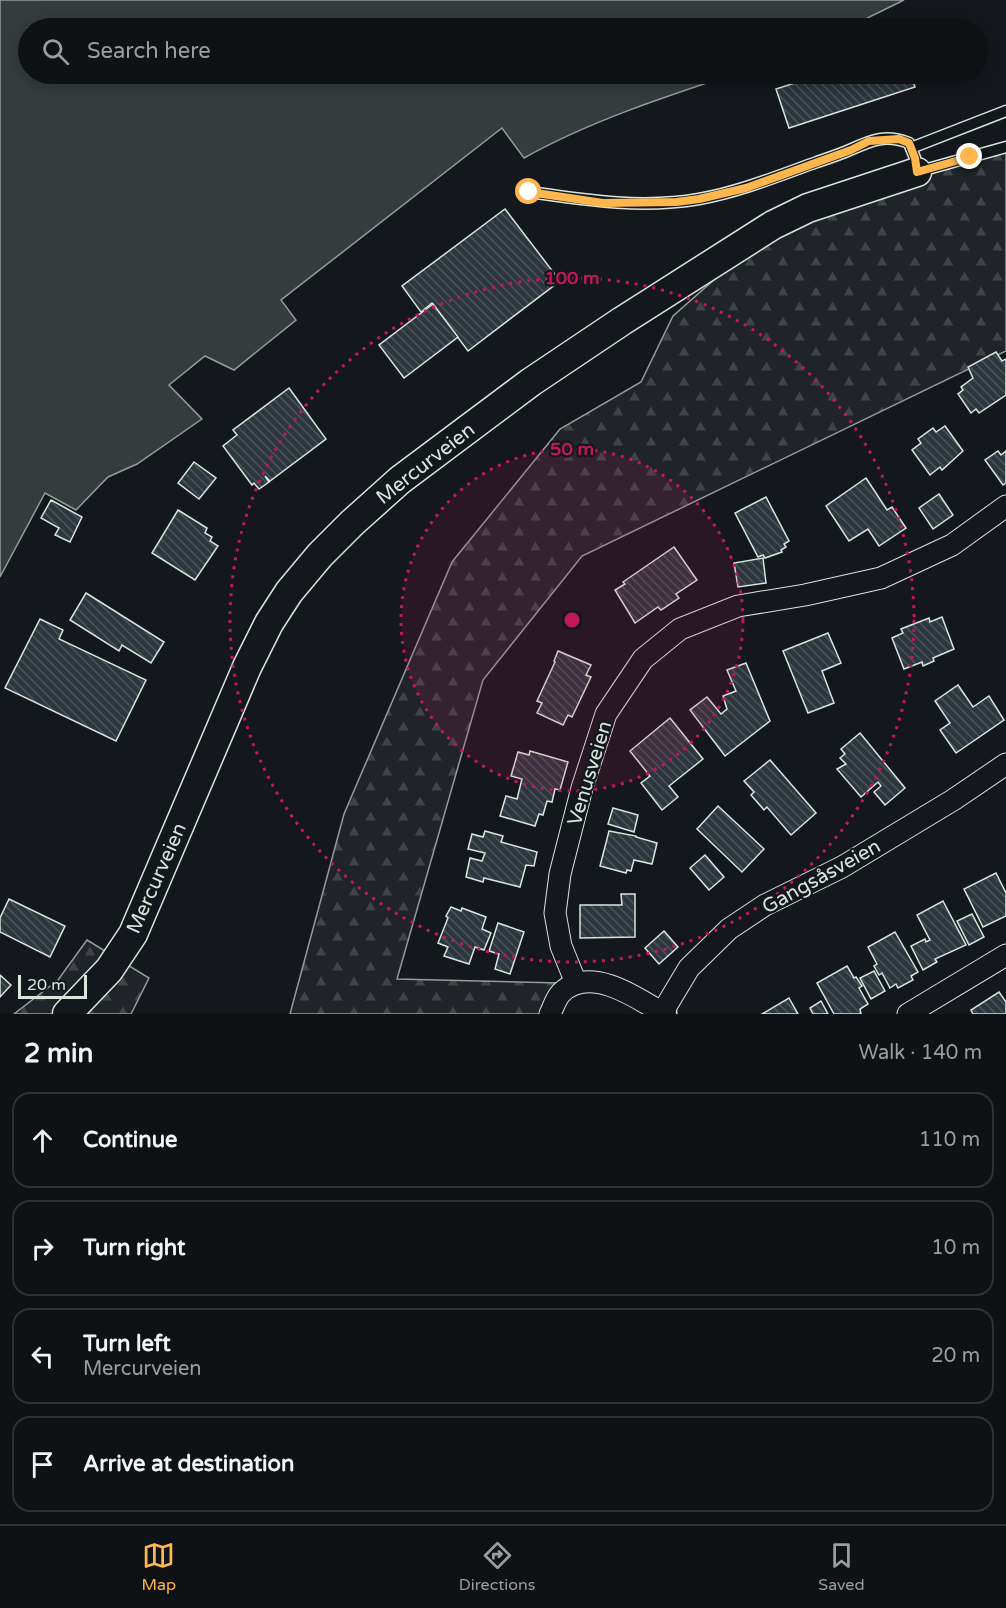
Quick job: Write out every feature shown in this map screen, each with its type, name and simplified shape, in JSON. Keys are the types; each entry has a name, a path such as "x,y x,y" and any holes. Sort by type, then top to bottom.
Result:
{"main road":[{"name":"Mercurveien","path":"67,1014 109,970 133,934 247,667 269,623 289,592 352,523 400,480 531,382 622,321 773,225 914,160"}],"street":[{"name":"Venusveien","path":"576,983 561,946 555,913 561,874 582,788 606,714 643,659 680,629 738,606 805,595 881,578 952,545 1006,506"},
{"name":"Gangsåsveien","path":"664,1014 689,968 729,928 765,905 842,867 1006,764"},
{"path":"908,1014 1006,955"},
{"path":"550,1014 560,994 576,983 593,981 634,995 664,1014"}],"lane":[{"path":"529,192 603,203 676,202 699,199 746,188 851,150 869,141 899,139 909,143 914,160 1006,111"},
{"name":"Mercurveien","path":"914,160 1006,147"}],"green space":[{"path":"1006,142 1006,351 582,556 483,680 397,979 560,983 545,1014 290,1014 344,814 452,562 560,429 641,382 673,316 775,226"},
{"path":"87,940 149,978 131,1014 14,1014 58,980"}],"shaded area":[{"path":"0,0 904,0 867,18 18,18 18,84 704,84 600,122 524,158 502,128 281,300 296,320 234,370 205,356 169,385 202,419 137,464 108,477 76,510 45,493 0,577"}],"building":[{"path":"792,84 914,84 915,87 789,128 776,89"},
{"path":"505,209 560,281 468,351 432,303 421,312 402,286"},
{"path":"433,304 458,337 404,378 379,345"},
{"path":"996,352 1002,361 1006,359 1006,395 979,413 976,409 971,413 958,394 963,390 961,387 973,378 968,367"},
{"path":"289,388 326,439 270,481 265,476 269,482 259,489 254,483 252,485 223,446 237,435 233,430"},
{"path":"945,426 963,451 942,470 940,467 930,475 912,450 921,443 918,439 933,428 936,432"},
{"path":"998,451 1001,455 1006,451 1006,483 1003,485 985,460"},
{"path":"194,462 216,478 199,499 178,483"},
{"path":"866,478 887,510 892,507 906,528 879,546 868,529 849,541 826,506"},
{"path":"939,494 953,515 933,529 919,508"},
{"path":"766,497 789,541 784,544 786,547 781,550 782,552 765,558 763,555 758,557 735,513"},
{"path":"51,500 82,517 70,542 55,535 59,528 41,518"},
{"path":"178,510 207,528 205,533 212,537 210,541 218,546 195,580 152,553"},
{"path":"674,547 697,580 676,594 679,598 661,610 658,607 635,623 615,590"},
{"path":"763,558 766,583 738,587 734,563"},
{"path":"86,593 164,642 151,663 122,645 119,651 70,620"},
{"path":"942,617 954,649 933,658 934,661 923,666 922,662 904,669 892,638 903,633 901,629 929,618 930,622"},
{"path":"40,619 63,630 59,639 146,680 116,741 5,688"},
{"path":"828,633 841,663 822,671 834,703 808,713 783,651"},
{"path":"558,651 591,665 586,675 591,677 572,717 568,715 563,725 537,713 542,703 537,701"},
{"path":"746,663 770,721 725,756 690,710 707,697 721,714 727,709 723,696 736,691 727,670"},
{"path":"958,685 973,707 989,696 1004,720 956,753 940,730 950,723 935,701"},
{"path":"670,718 703,759 669,786 678,797 662,810 641,783 650,776 630,751"},
{"path":"860,733 905,788 885,805 874,792 881,786 878,782 861,797 837,769 846,764 840,758 845,754 841,749"},
{"path":"530,751 568,762 560,790 555,789 552,802 547,801 543,815 539,814 535,826 500,816 506,796 517,799 522,779 511,776 518,752 529,755"},
{"path":"770,760 816,813 791,835 767,807 764,810 751,795 754,792 744,781"},
{"path":"718,806 764,849 742,872 697,829"},
{"path":"613,808 638,815 634,832 608,824"},
{"path":"485,831 503,836 501,842 537,852 534,866 526,865 520,887 484,878 483,882 466,877 470,858 482,861 485,853 468,849 472,834 483,837"},
{"path":"609,831 657,843 652,864 634,860 631,871 627,870 626,873 600,866"},
{"path":"705,855 724,877 709,890 690,868"},
{"path":"996,873 1006,893 1006,916 983,927 964,889"},
{"path":"621,894 635,894 635,937 580,938 580,905 622,905"},
{"path":"9,899 65,926 50,957 0,932 0,918"},
{"path":"943,901 966,945 935,959 937,962 923,970 911,946 925,939 926,942 930,940 917,915"},
{"path":"451,907 461,911 462,908 486,917 482,929 491,933 484,950 475,947 469,964 444,956 448,947 438,943"},
{"path":"972,914 984,937 969,945 957,921"},
{"path":"498,923 524,932 510,974 495,969 499,954 489,951"},
{"path":"664,931 678,947 659,964 645,948"},
{"path":"895,932 918,972 911,976 913,980 898,988 896,984 890,988 882,973 879,975 874,966 877,964 868,947"},
{"path":"847,966 862,986 859,988 868,1004 860,1009 861,1014 834,1014 817,983"},
{"path":"874,971 885,991 871,999 860,978"},
{"path":"0,975 11,985 0,997"},
{"path":"999,992 1006,1002 1006,1014 973,1014 971,1010"},
{"path":"789,998 798,1014 762,1014"},
{"path":"821,1001 828,1014 813,1014 810,1008"}],"route":[{"path":"529,192 603,203 654,203 699,199 746,188 851,150 869,141 886,138 909,143 917,172 970,157"}]}
